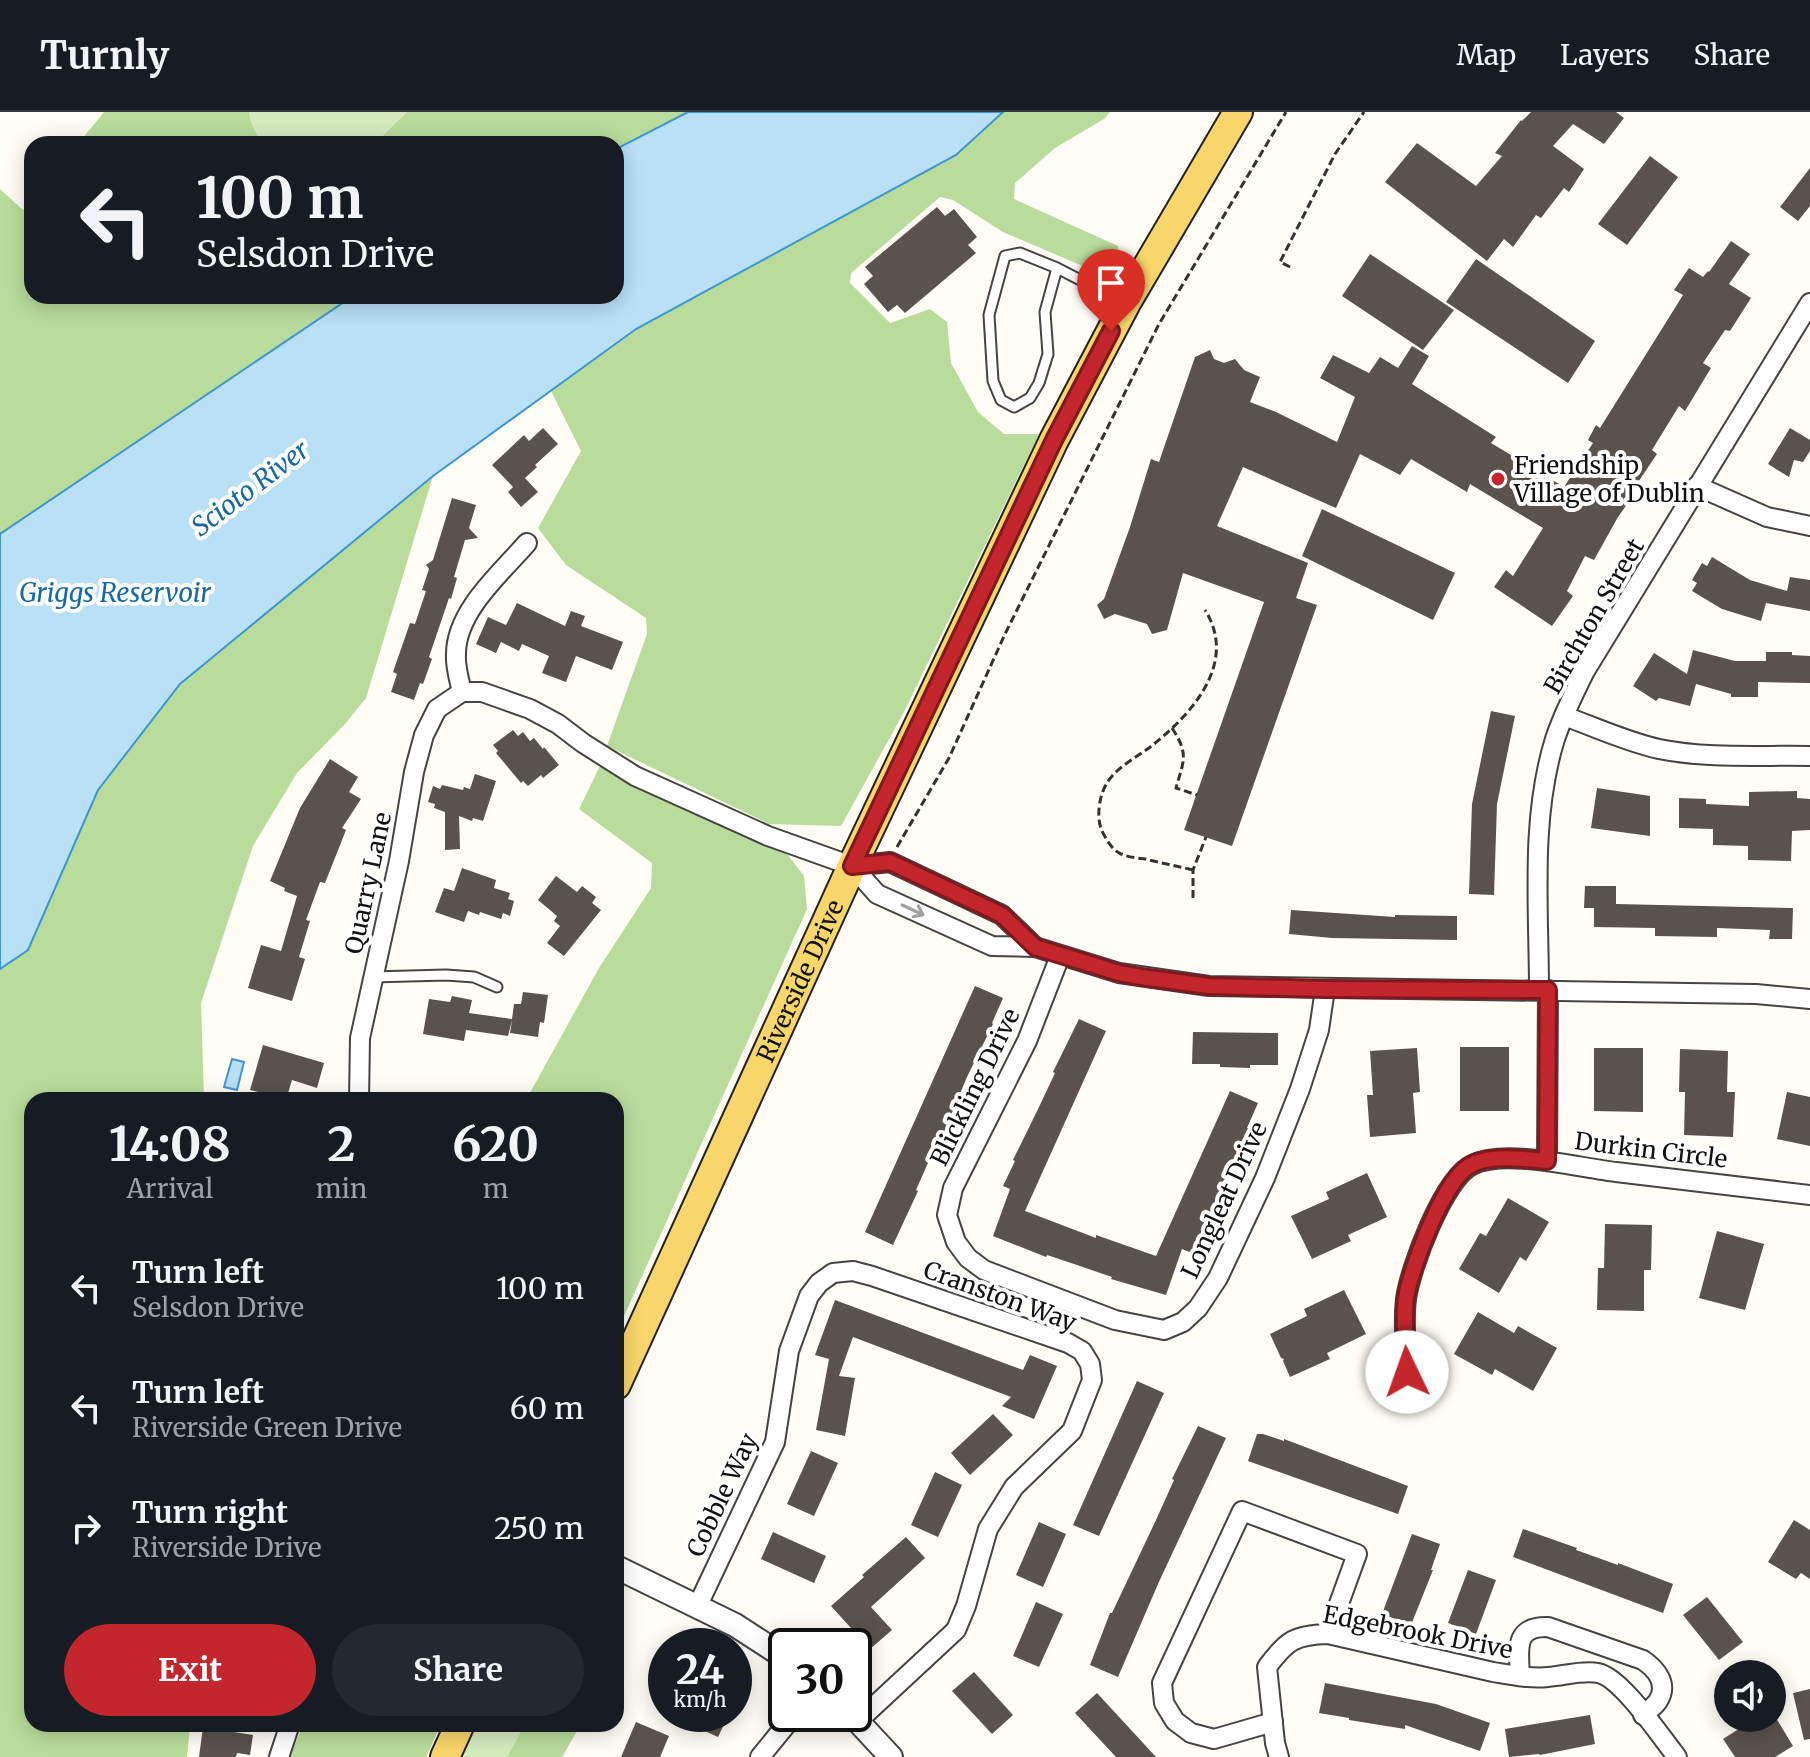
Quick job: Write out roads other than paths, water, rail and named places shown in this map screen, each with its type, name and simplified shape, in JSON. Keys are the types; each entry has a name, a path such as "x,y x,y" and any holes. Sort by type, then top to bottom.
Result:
{"main road":[{"name":"Riverside Drive","path":"624,1367 852,866 1054,440 1126,303 1238,112"},
{"path":"445,1757 456,1732"}],"street":[{"name":"Birchton Street","path":"1547,1161 1539,851 1541,811 1555,739 1585,671 1810,303"},
{"path":"1697,486 1767,517 1810,526"},
{"path":"527,543 473,604 459,636 456,666 462,692 482,692 530,709 558,724 635,776 768,836 852,866 890,862 1002,915 1035,947"},
{"name":"Quarry Lane","path":"359,1092 360,1038 399,861 414,772 424,735 437,709 462,692"},
{"path":"1564,716 1634,742 1676,752 1810,756"},
{"path":"852,866 877,894 992,946 1035,947 1119,973 1209,986 1756,994 1810,999"},
{"name":"Blickling Drive","path":"956,1242 947,1215 953,1188 1027,1041 1060,956"},
{"name":"Longleat Drive","path":"956,1242 968,1258 984,1270 1115,1320 1164,1330 1183,1322 1198,1308 1218,1278 1265,1178 1319,1030 1325,989"},
{"name":"Durkin Circle","path":"1407,1372 1404,1321 1416,1263 1444,1195 1470,1165 1483,1160 1547,1161 1613,1172 1810,1195"},
{"name":"Cranston Way","path":"833,1273 853,1271 872,1276 1068,1343 1082,1351 1090,1364 1092,1380 1072,1431 1014,1487 988,1529 956,1630 872,1702"},
{"name":"Cobble Way","path":"698,1605 775,1442 789,1351 809,1296 819,1283 833,1273"},
{"path":"1273,1722 1214,1739 1191,1733 1175,1721 1164,1703 1162,1683 1242,1511 1357,1554 1328,1634"},
{"path":"624,1571 698,1605 768,1646"},
{"name":"Edgebrook Drive","path":"1520,1676 1519,1643 1525,1632 1535,1627 1548,1627 1643,1660 1656,1670 1662,1684 1659,1700 1643,1715"},
{"name":"Edgebrook Drive","path":"1279,1757 1267,1667 1282,1647 1304,1635 1328,1634 1520,1676 1545,1678 1598,1673 1613,1679 1677,1757"},
{"path":"279,1757 287,1732"},
{"path":"760,1757 780,1732"},
{"path":"868,1732 891,1757"}],"lane":[{"path":"1057,268 1045,312 1048,354 1039,383 1030,398 1014,407 1001,400 993,381 989,315 1005,256 1020,253 1057,268 1126,303"},
{"path":"372,977 474,977 497,987"}],"water":[{"name":"Griggs Reservoir","path":"688,112 1003,112 956,155 636,329 433,476 180,684 98,790 28,950 0,969 0,534 341,304 624,304 624,145"},
{"path":"232,1059 244,1062 237,1090 224,1087"}],"place":[{"name":"Friendship Village of Dublin","path":"1498,479"}],"water label":[{"name":"Scioto River","path":"250,488"}]}
